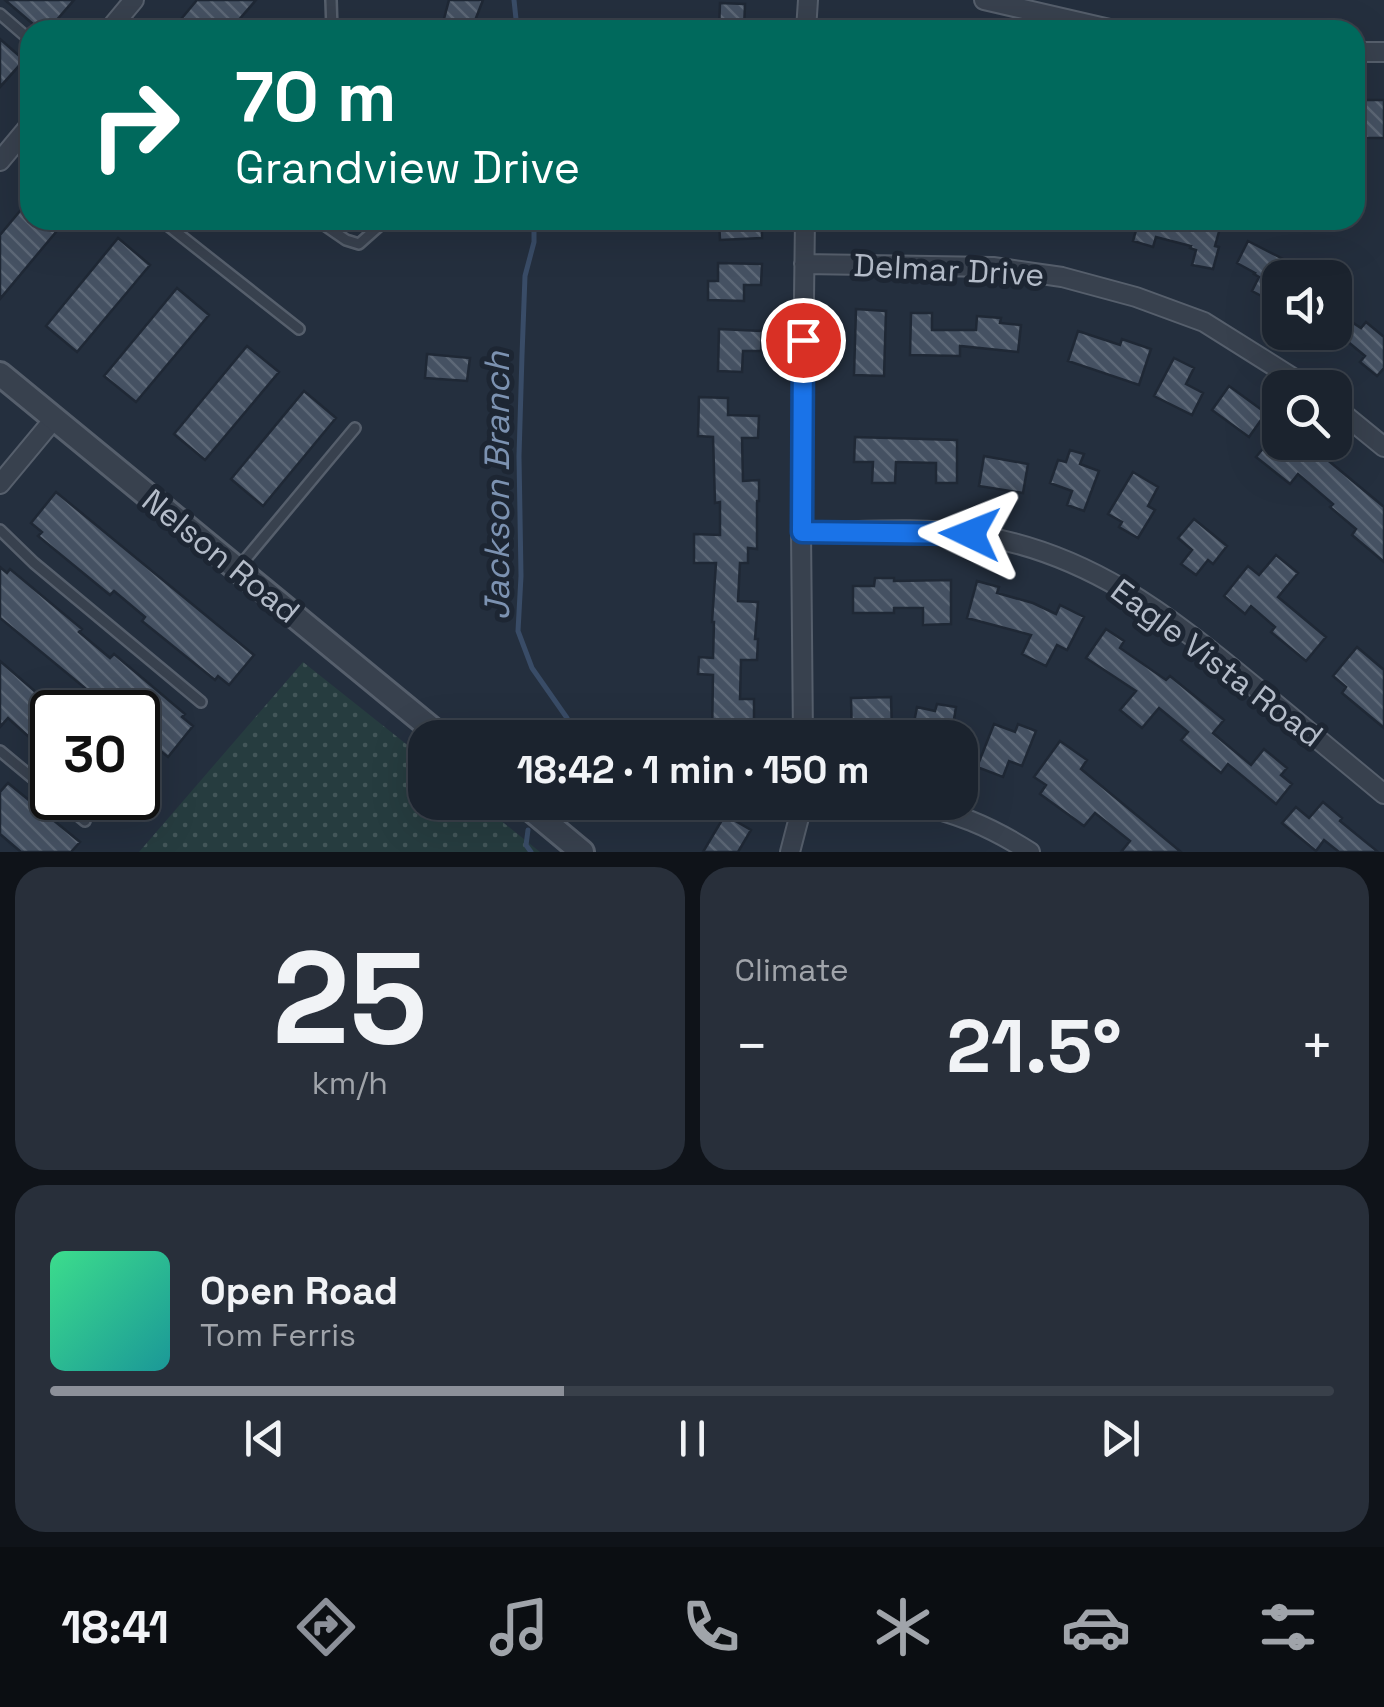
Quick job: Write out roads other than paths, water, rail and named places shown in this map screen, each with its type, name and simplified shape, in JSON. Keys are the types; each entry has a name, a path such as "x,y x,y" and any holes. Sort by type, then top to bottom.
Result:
{"street":[{"path":"117,20 134,0"},
{"path":"984,0 1071,20"},
{"path":"0,161 20,138"},
{"path":"803,720 804,230"},
{"name":"Delmar Drive","path":"804,264 993,267 1062,277 1136,297 1204,322 1280,370"},
{"name":"Nelson Road","path":"0,374 421,720"},
{"path":"0,484 54,420"},
{"path":"1352,421 1384,447"},
{"name":"Eagle Vista Road","path":"802,532 970,534 1038,550 1102,576 1151,605 1207,647 1384,794"},
{"path":"544,820 582,852"},
{"path":"790,852 798,820"},
{"path":"970,820 1030,852"}],"lane":[{"path":"0,14 20,31"},
{"path":"174,230 299,329"},
{"path":"332,230 359,244 375,230"},
{"path":"237,569 355,428"},
{"path":"0,530 34,564 201,702"},
{"path":"0,751 30,776"}],"waterway":[{"name":"Jackson Branch","path":"514,0 517,20"},
{"name":"Jackson Branch","path":"534,230 525,276 518,631 532,668 568,720"},
{"name":"Jackson Branch","path":"528,830 526,845 531,852"}]}
